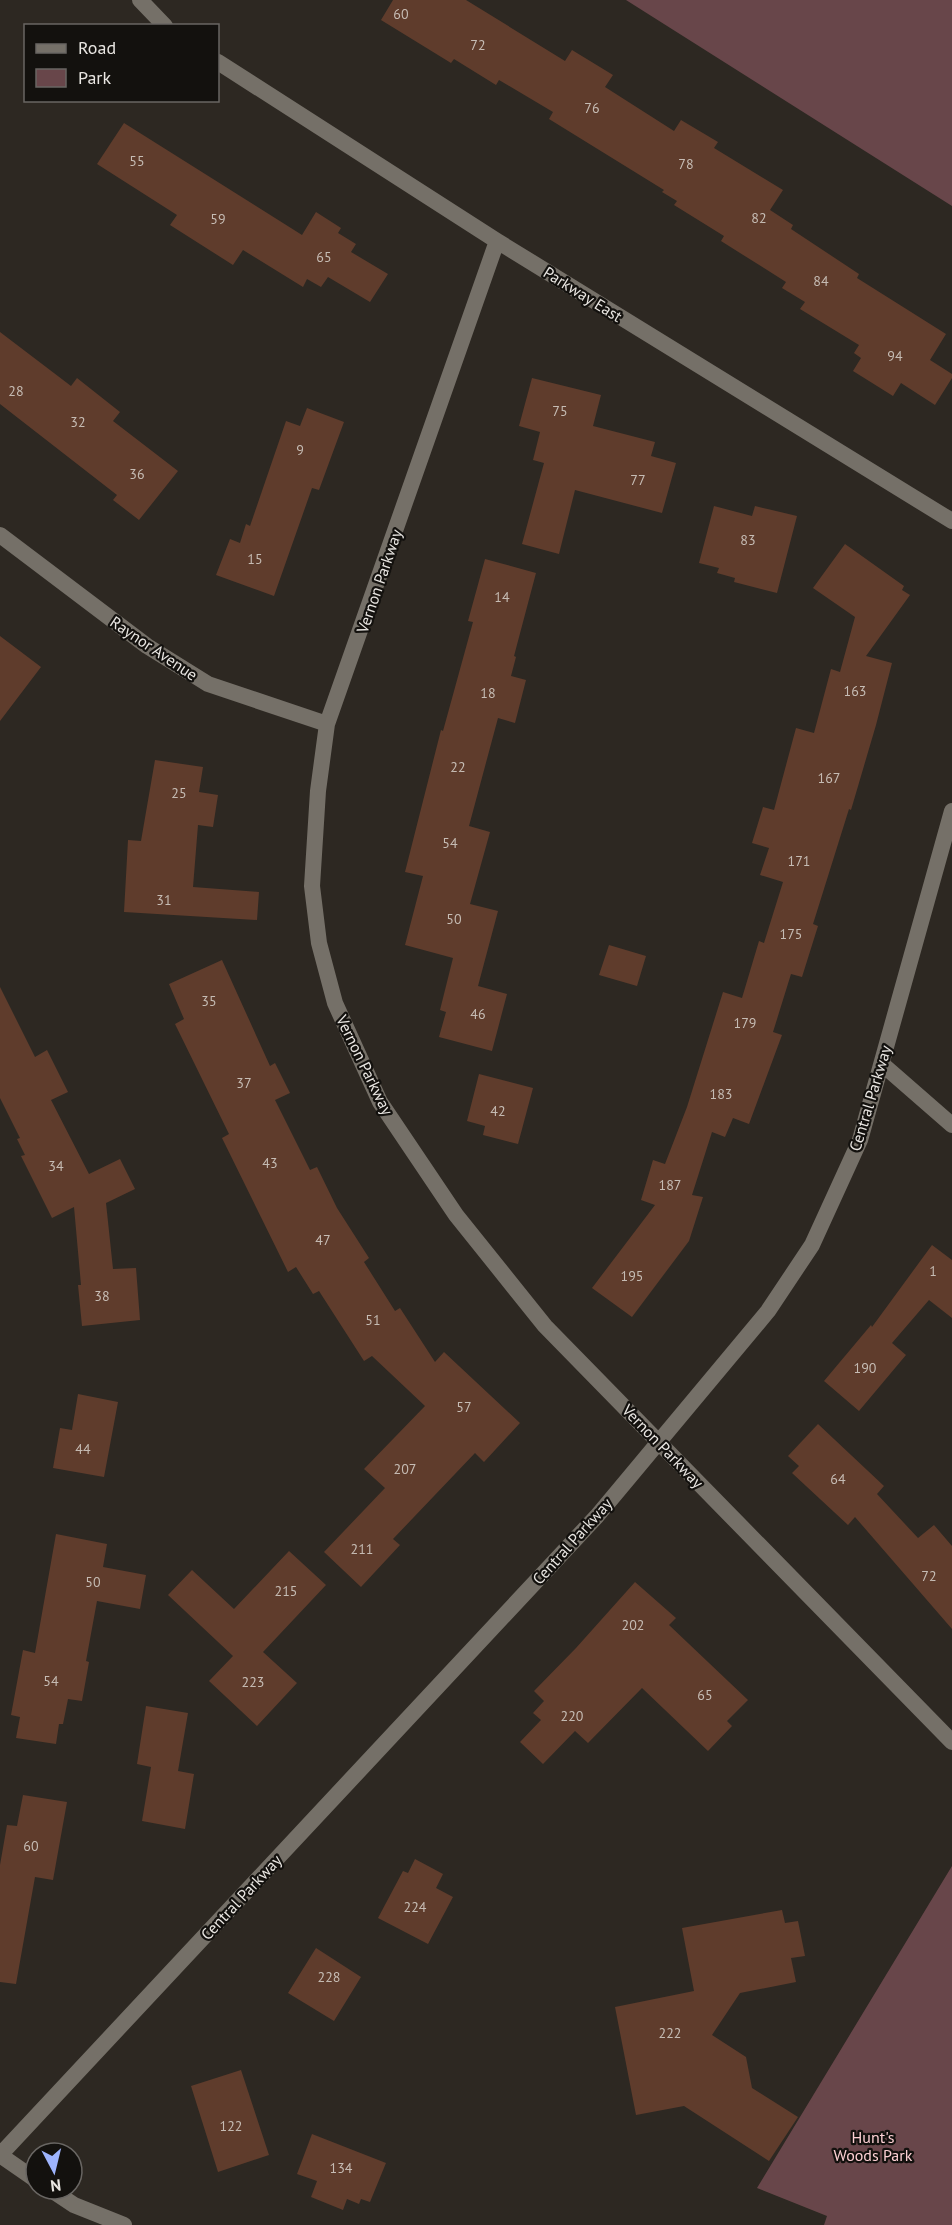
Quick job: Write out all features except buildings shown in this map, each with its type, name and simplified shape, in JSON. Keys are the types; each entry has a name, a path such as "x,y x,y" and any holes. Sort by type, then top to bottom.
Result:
{"street":[{"path":"140,0 163,24"},
{"name":"Parkway East","path":"219,63 497,241 952,521"},
{"name":"Vernon Parkway","path":"497,241 327,724 318,791 312,886 319,943 335,1003 380,1102 456,1215 545,1326 952,1742"},
{"name":"Raynor Avenue","path":"0,535 147,646 208,684 327,724"},
{"name":"Central Parkway","path":"0,2155 597,1515 768,1311 812,1245 860,1140 952,811"},
{"path":"882,1064 952,1125"},
{"path":"0,2155 24,2172"},
{"path":"68,2201 124,2225"}],"green space":[{"path":"626,0 952,0 952,206"},
{"name":"Hunt's Woods Park","path":"952,1866 952,2225 824,2225 827,2216 757,2188"}]}
